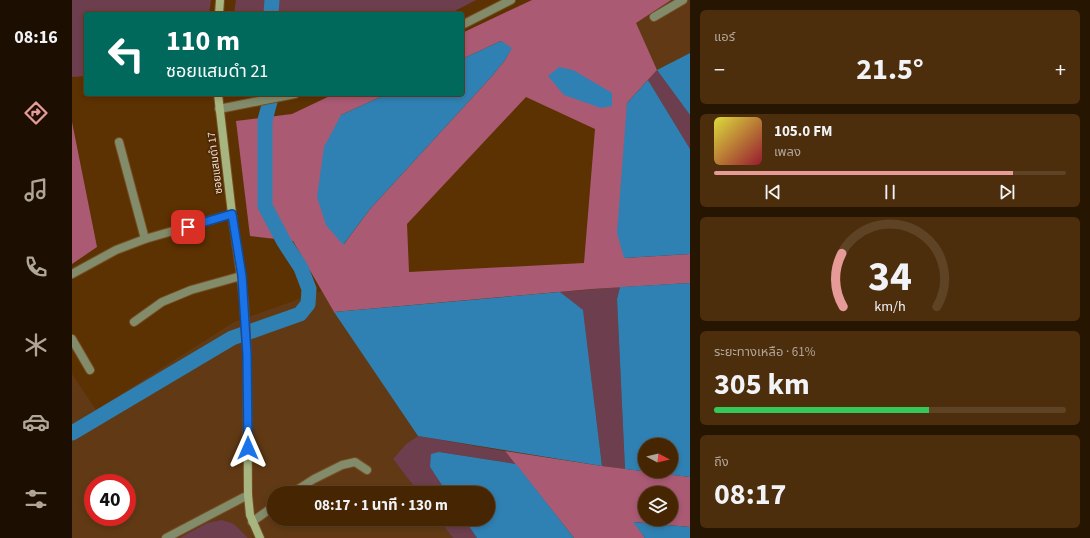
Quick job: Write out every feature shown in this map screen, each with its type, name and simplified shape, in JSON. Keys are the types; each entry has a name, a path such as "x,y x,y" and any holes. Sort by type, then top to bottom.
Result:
{"street":[{"path":"219,12 220,0"},
{"path":"464,24 511,0"},
{"path":"654,16 683,0"},
{"name":"ซอยแสมดำ 17","path":"218,96 232,214 242,276 244,302 247,355 248,495 250,515 260,538"},
{"path":"219,109 285,96"},
{"path":"120,142 145,239"},
{"path":"72,274 116,250 145,239 232,214"},
{"path":"134,322 162,302 191,290 242,276"},
{"path":"72,339 90,370"},
{"path":"303,486 342,465 355,462 367,470"},
{"path":"166,538 248,495"},
{"path":"252,522 267,511"}],"shaded area":[{"path":"72,0 211,0 209,12 84,12 84,76 72,77"},
{"path":"236,0 476,0 453,12 234,12"},
{"path":"532,0 671,0 636,23 657,70 627,103 624,258 690,254 690,283 592,289 334,312 293,241 250,236 236,121 292,114 330,96 383,96 341,115 344,244 370,209 505,60 511,49 501,41 464,58 464,32","holes":["526,97 595,129 584,263 409,272 407,224"]},
{"path":"548,0 690,0 690,53 657,70 635,23"},
{"path":"657,70 690,115 690,149 648,80"},
{"path":"72,122 97,247 72,264"},
{"path":"620,287 617,299 625,469 602,466 583,311 560,292"},
{"path":"322,291 334,312 418,436 406,444 393,459 414,486 267,486 267,526 444,526 453,538 248,538 234,524 207,523 179,538 72,538 72,374 96,410 234,322"},
{"path":"418,436 505,451 516,464 439,452 430,467 442,486 414,486 393,459 406,444"},
{"path":"505,451 638,470 638,478 678,478 678,476 690,477 690,527 678,526 678,486 638,486 638,522 634,522 645,538 574,538"},
{"path":"222,520 234,524 248,538 179,538 207,523"},
{"path":"444,526 469,526 477,538 453,538"}],"water":[{"path":"501,41 512,48 505,60 492,76 370,209 343,245 326,225 317,197 324,147 341,115 383,96 464,96 464,58"},
{"path":"690,53 690,115 657,70"},
{"path":"559,67 573,70 612,93 612,106 601,108 564,95 548,76"},
{"path":"648,80 690,149 690,254 624,258 617,233 627,103"},
{"path":"690,283 690,477 678,476 678,438 638,438 638,471 625,469 617,299 620,287"},
{"path":"560,292 583,310 602,466 418,436 334,312"},
{"path":"439,452 516,464 574,538 477,538 469,526 495,526 495,486 442,486 430,467 431,454"},
{"path":"633,522 638,522 638,526 690,527 690,538 645,538"}],"waterway":[{"path":"271,12 272,0"},
{"path":"72,433 232,338 300,314 308,304 309,289 301,268 284,242 265,206 265,120 271,96"}],"route":[{"path":"188,227 232,214 242,276 247,355 248,448"}]}
